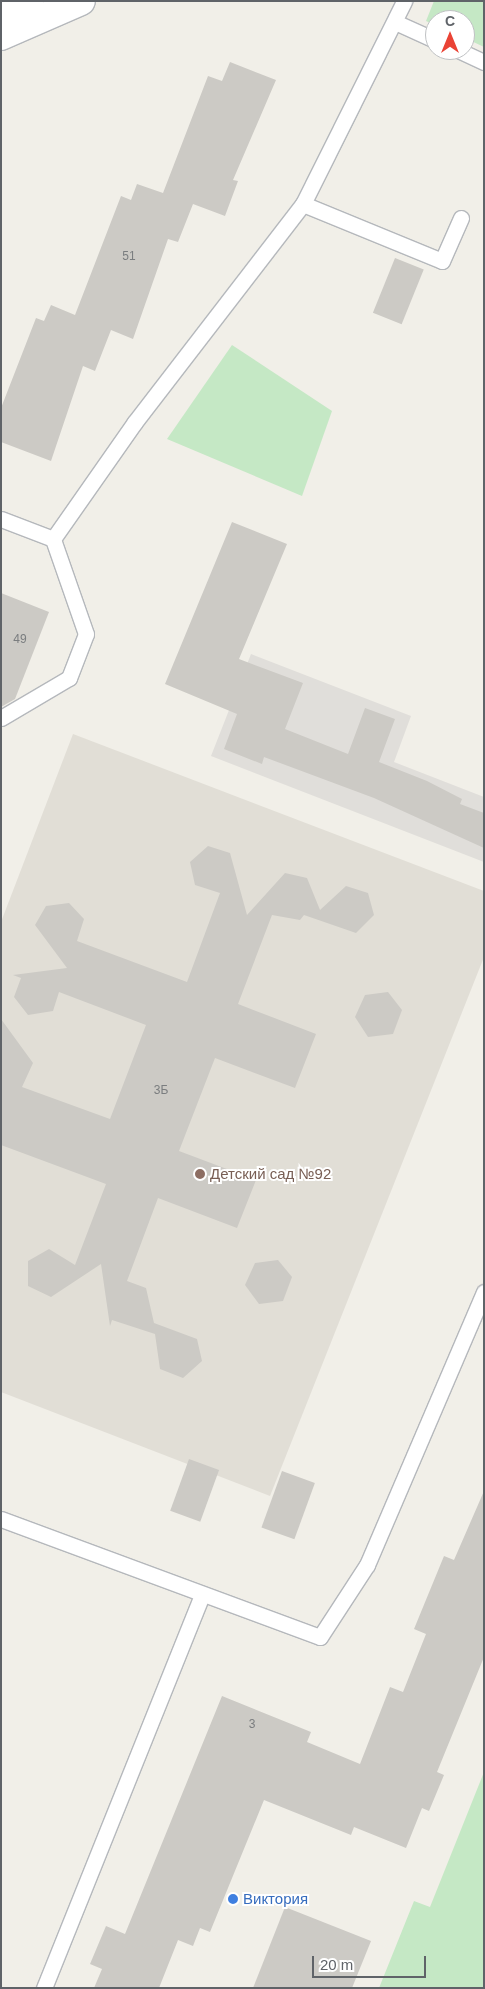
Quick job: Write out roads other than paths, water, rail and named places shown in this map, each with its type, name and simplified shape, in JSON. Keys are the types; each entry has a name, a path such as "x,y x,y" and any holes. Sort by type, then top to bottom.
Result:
{"street":[{"path":"1,7 29,1"},
{"path":"1,36 81,1"}],"lane":[{"path":"53,539 135,422 303,204 404,1"},
{"path":"395,22 425,36"},
{"path":"303,204 442,261 461,218"},
{"path":"1,519 53,539 86,634 69,678 5,715"},
{"path":"1,1519 320,1637 367,1565 484,1292"},
{"path":"44,1988 202,1594"}],"place":[{"name":"Детский сад №92","path":"200,1174"},
{"name":"Виктория","path":"233,1899"}]}
